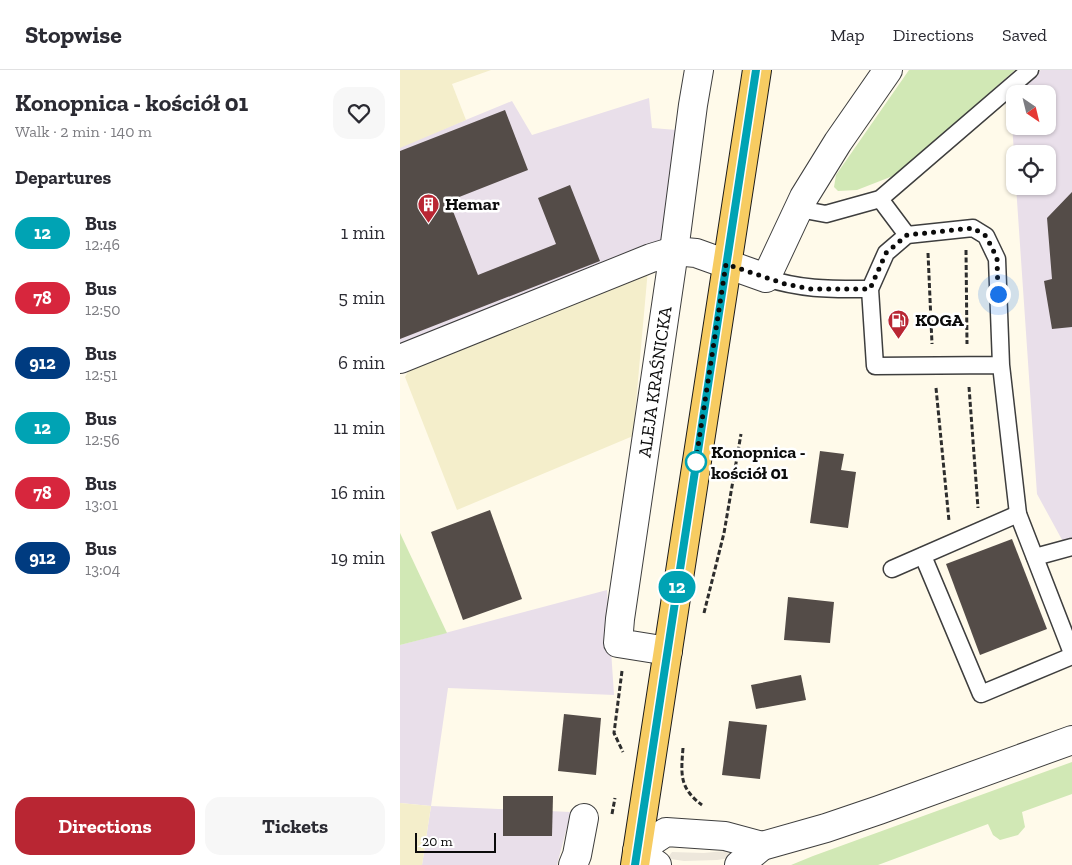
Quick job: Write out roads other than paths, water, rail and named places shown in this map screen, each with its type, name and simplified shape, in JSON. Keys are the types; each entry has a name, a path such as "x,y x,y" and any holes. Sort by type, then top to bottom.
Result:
{"main road":[{"path":"643,860 668,651 756,76"}],"street":[{"name":"ALEJA KRAŚNICKA","path":"668,651 618,643 699,70"},
{"path":"400,359 651,258 674,251 696,253 766,278 799,209 838,142 888,70"},
{"path":"739,865 762,846 826,828 879,810 1072,740"},
{"path":"573,865 584,818"},
{"path":"643,860 666,832 725,836 762,846"}],"lane":[{"path":"799,209 826,214 880,199 1030,70"},
{"path":"880,199 907,235"},
{"path":"1001,365 875,366 870,289 886,253 907,235 973,228 986,236 997,258 1001,365 1018,514 1072,653"},
{"path":"766,278 811,289 870,289"},
{"path":"892,569 1018,514"},
{"path":"1035,557 1072,547"},
{"path":"923,556 981,694 1072,656"}],"place":[{"name":"Hemar","path":"429,223"},
{"name":"KOGA","path":"899,339"},
{"name":"Konopnica - kościół 01","path":"696,462"}]}
